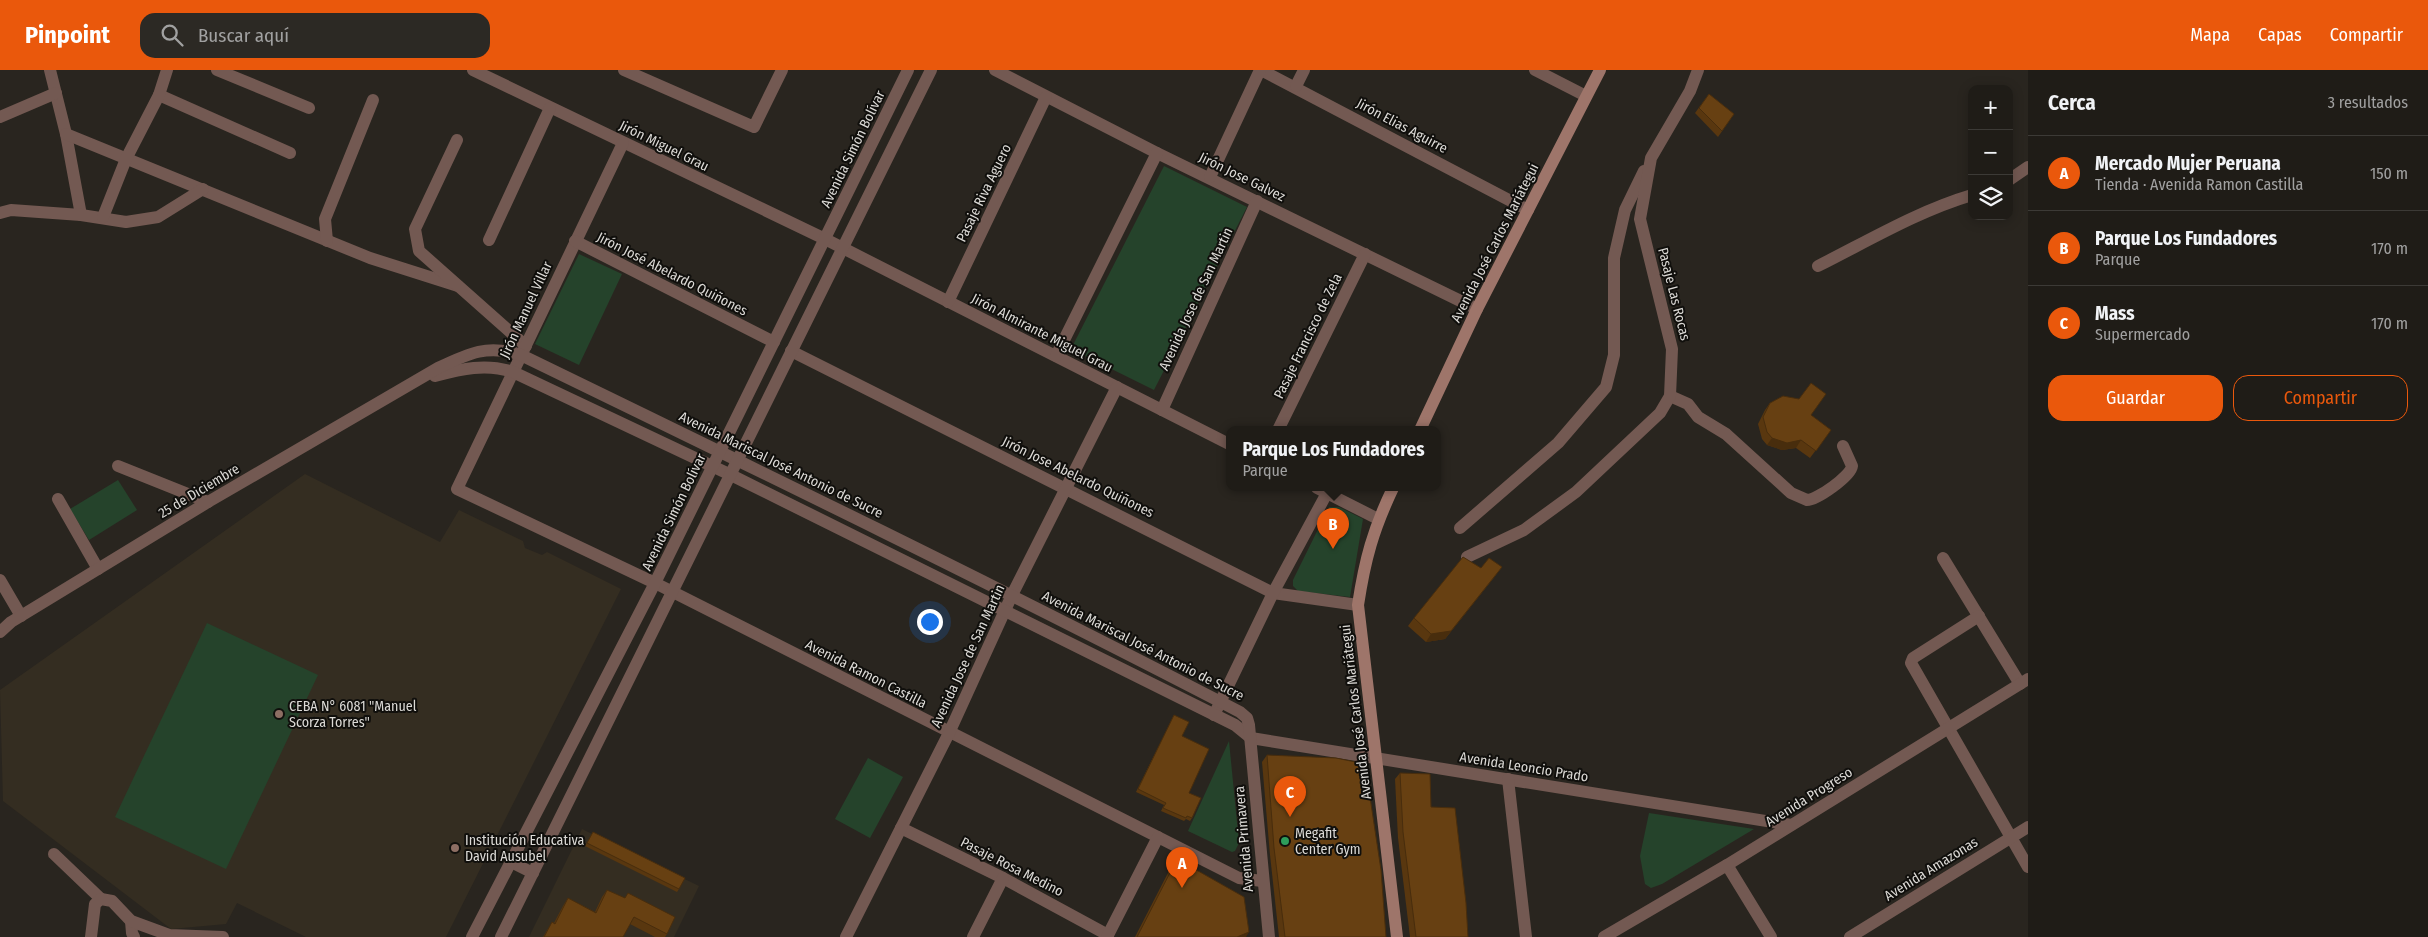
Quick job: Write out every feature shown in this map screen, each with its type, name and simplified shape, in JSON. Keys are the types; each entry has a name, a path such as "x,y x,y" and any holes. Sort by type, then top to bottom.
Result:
{"main road":[{"name":"Avenida José Carlos Mariátegui","path":"1422,426 1477,309 1600,70"},
{"name":"Avenida José Carlos Mariátegui","path":"1392,491 1378,519 1365,559 1358,605 1397,937"}],"street":[{"path":"50,70 66,134 81,215"},
{"path":"103,218 126,159 159,95 167,70"},
{"path":"217,70 309,108"},
{"name":"Jirón Miguel Grau","path":"473,70 842,248"},
{"path":"624,70 754,127 782,70"},
{"name":"Avenida Simón Bolívar","path":"472,937 655,583 907,70"},
{"path":"501,937 674,592 931,70"},
{"name":"Jirón Jose Galvez","path":"995,70 1157,153 1210,177 1477,309"},
{"path":"1210,177 1261,70"},
{"name":"Jirón Elias Aguirre","path":"1261,70 1296,86 1528,210"},
{"path":"1296,86 1304,70"},
{"path":"1535,70 1586,96"},
{"name":"Pasaje Las Rocas","path":"1670,396 1672,349 1640,219 1651,158 1690,91 1698,70"},
{"path":"0,117 56,93"},
{"path":"159,95 290,153"},
{"name":"Pasaje Riva Aguero","path":"948,302 1046,97"},
{"path":"327,241 325,219 373,100"},
{"path":"489,240 550,108"},
{"path":"66,134 370,258 458,286"},
{"path":"457,140 414,229 419,251 458,286 524,351"},
{"name":"Jirón Manuel Villar","path":"457,489 575,241 624,143"},
{"path":"1056,356 1157,153"},
{"path":"1460,528 1558,443 1606,387 1614,355 1614,258 1625,210 1651,158"},
{"path":"2013,177 2028,168"},
{"path":"0,213 11,210 81,215 126,222 139,219 148,220 170,211 203,189"},
{"path":"1818,266 1923,214 1968,197"},
{"name":"Avenida Jose de San Martin","path":"1162,410 1257,201"},
{"name":"Jirón José Abelardo Quiñones","path":"575,241 774,342"},
{"name":"Jirón Almirante Miguel Grau","path":"842,248 1226,442"},
{"name":"Pasaje Francisco de Zela","path":"1280,426 1365,254"},
{"name":"Avenida Mariscal José Antonio de Sucre","path":"416,381 438,368 474,352 492,349 524,351 720,452 1012,595 1221,702 1247,718 1251,738"},
{"name":"Jirón Jose Abelardo Quiñones","path":"791,351 1273,593 1358,605"},
{"name":"Avenida Mariscal José Antonio de Sucre","path":"416,381 449,372 483,366 513,372 713,466 1241,728 1251,738"},
{"name":"25 de Diciembre","path":"0,632 22,616 208,502 416,381"},
{"name":"Avenida Jose de San Martin","path":"846,937 949,733 1012,595 1117,387"},
{"path":"1466,557 1524,530 1576,492 1660,413 1670,396 1688,404 1698,417 1726,434 1800,498 1812,500 1850,473 1852,466 1843,446"},
{"path":"118,466 208,502"},
{"name":"Avenida Ramon Castilla","path":"457,489 674,592 949,733 1239,878 1262,881"},
{"path":"1214,715 1322,491"},
{"path":"1324,491 1378,519"},
{"path":"58,499 98,569"},
{"path":"1943,558 1979,616 2024,682"},
{"path":"0,580 22,616"},
{"path":"1979,616 1912,658 1911,663 1947,729 2028,867"},
{"name":"Avenida Progreso","path":"1604,937 2024,682"},
{"name":"Avenida Leoncio Prado","path":"1251,738 1791,825"},
{"name":"Avenida Primavera","path":"1251,738 1262,881 1269,937"},
{"path":"1508,780 1526,937"},
{"name":"Avenida Amazonas","path":"1850,937 2028,826"},
{"name":"Pasaje Rosa Medino","path":"901,828 1003,878 1108,936"},
{"path":"1108,936 1158,837"},
{"path":"54,854 101,899 112,900 131,921 169,935 191,937 220,936"},
{"path":"511,862 533,873"},
{"path":"1727,864 1771,937"},
{"path":"973,937 1003,878"},
{"path":"91,937 95,904 101,899"},
{"path":"131,921 134,937"}],"shaded area":[{"name":"CEBA N° 6081 \"Manuel Scorza Torres\"","path":"305,474 440,542 459,510 523,541 525,548 542,555 547,552 621,589 446,937 306,937 237,903 226,924 171,929 3,801 0,690"},
{"path":"582,829 699,886 674,937 529,937"}],"green space":[{"path":"1164,166 1247,207 1154,390 1071,349"},
{"path":"579,254 622,274 579,365 535,344"},
{"path":"118,480 137,510 89,540 70,509"},
{"path":"1329,507 1339,507 1363,519 1350,597 1298,591 1293,586 1293,580"},
{"path":"207,623 318,675 226,869 115,817"},
{"path":"1229,741 1239,843 1235,851 1232,852 1188,831"},
{"path":"868,758 903,777 870,838 835,819"},
{"path":"1649,813 1754,829 1662,884 1651,888 1645,884 1640,856"}],"building":[{"path":"1709,94 1734,114 1722,131 1699,108"},
{"path":"1811,383 1826,394 1811,415 1831,430 1816,451 1801,440 1787,443 1772,438 1767,432 1763,417 1770,403 1783,396 1799,399"},
{"path":"1463,557 1481,568 1489,558 1502,567 1451,631 1431,634 1414,618"},
{"path":"1174,715 1189,722 1182,736 1209,749 1189,793 1201,798 1192,818 1187,816 1186,818 1163,808 1166,803 1138,789"},
{"path":"1267,755 1336,758 1365,764 1381,870 1386,937 1285,937 1274,848"},
{"path":"1400,773 1430,774 1431,807 1455,808 1468,937 1416,937 1403,832"},
{"path":"593,832 685,878 679,889 587,843"},
{"path":"1177,859 1244,897 1249,932 1237,937 1137,937"},
{"path":"607,890 625,898 628,893 675,917 667,934 634,917 623,937 544,937 552,922 555,924 568,898 596,913"}],"place":[{"name":"Parque Los Fundadores","path":"1333,549"},
{"name":"CEBA N° 6081 \"Manuel Scorza Torres\"","path":"279,714"},
{"name":"Mass","path":"1290,817"},
{"name":"Megafit Center Gym","path":"1285,841"},
{"name":"Institución Educativa David Ausubel","path":"455,848"},
{"name":"Mercado Mujer Peruana","path":"1182,888"}]}
